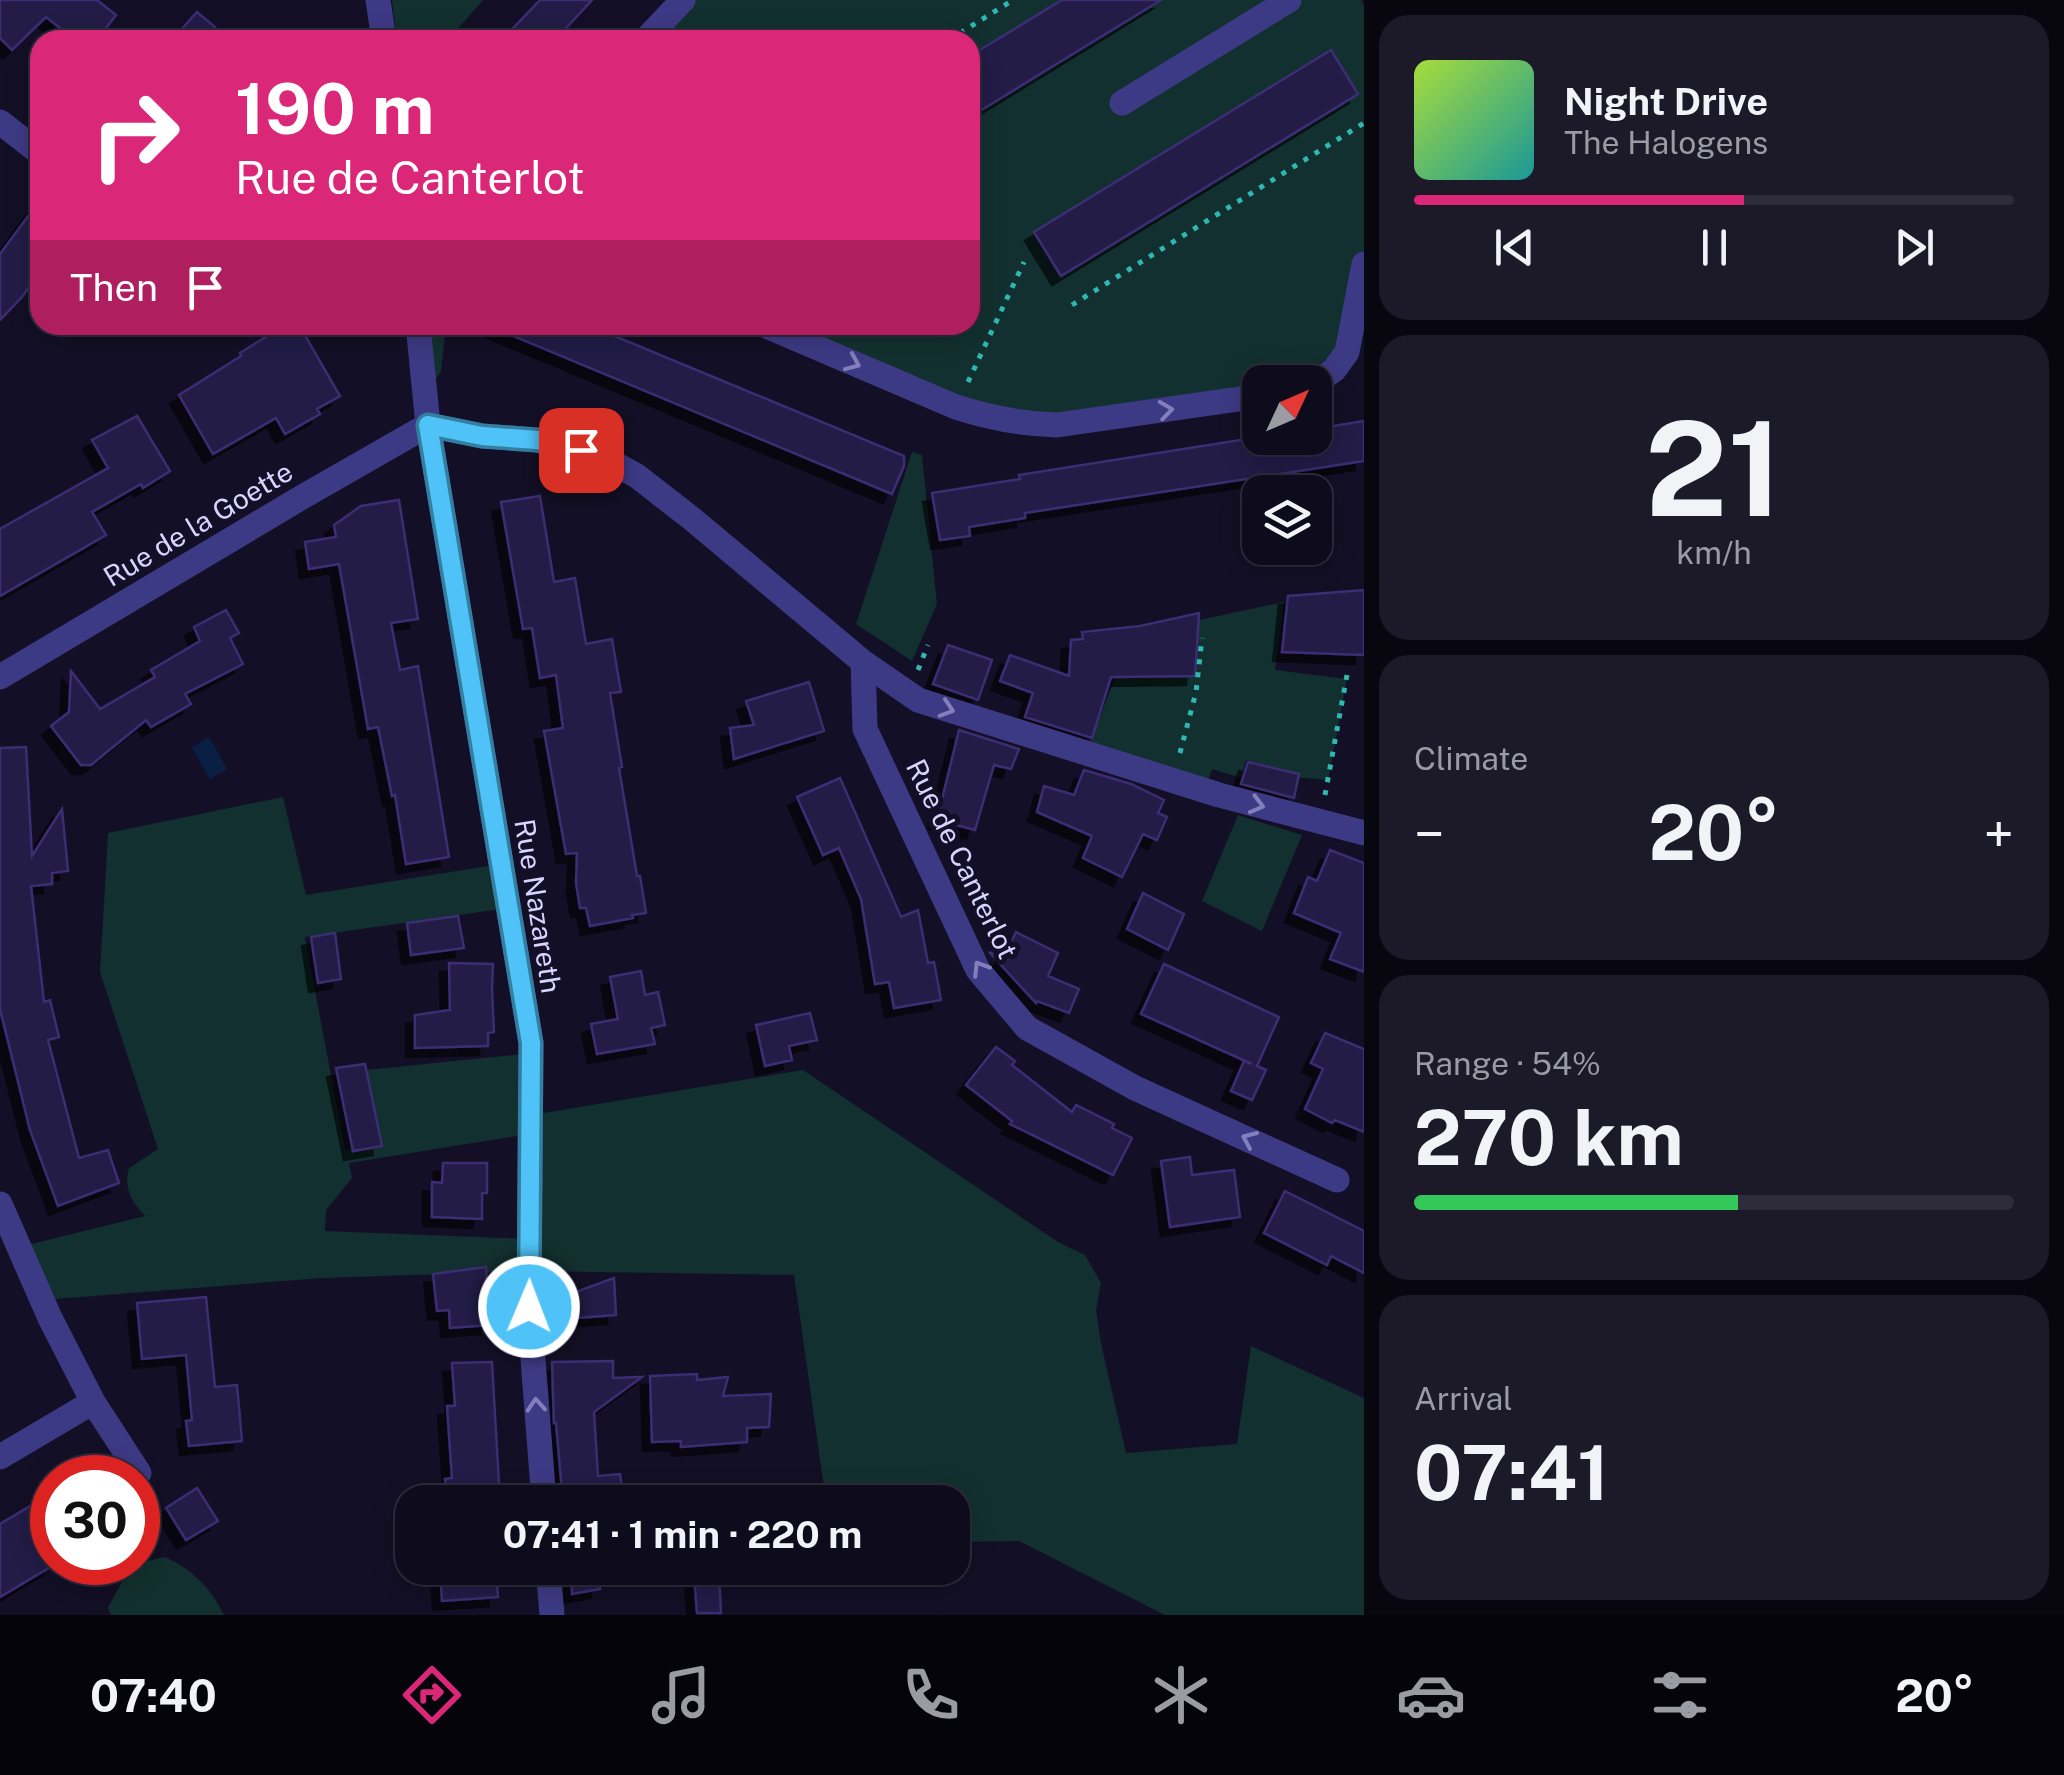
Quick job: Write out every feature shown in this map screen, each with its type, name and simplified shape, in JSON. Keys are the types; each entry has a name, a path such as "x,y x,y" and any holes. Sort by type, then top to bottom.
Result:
{"street":[{"path":"378,0 382,30"},
{"path":"654,30 682,0"},
{"path":"1122,102 1289,0"},
{"path":"0,122 30,145"},
{"path":"1332,371 1347,352 1364,264"},
{"name":"Rue Nazareth","path":"419,335 428,425 531,1043 529,1307 543,1485"},
{"path":"787,335 956,407 1024,424 1057,424 1242,398"},
{"path":"428,425 581,450 637,476 863,662 918,700 1172,781 1364,833"},
{"name":"Rue de la Goette","path":"0,677 428,425"},
{"name":"Rue de Canterlot","path":"863,662 866,729 978,970 1027,1028 1135,1088 1337,1180"},
{"path":"0,1204 50,1318 93,1402 127,1455"},
{"path":"0,1457 93,1402"},
{"path":"549,1585 552,1615"}],"path":[{"path":"965,30 1013,0"},
{"path":"1072,305 1364,123"},
{"path":"956,407 1024,262"},
{"path":"1172,781 1196,692 1202,638"},
{"path":"1317,821 1348,675"}],"green space":[{"path":"392,0 483,0 457,30 396,30"},
{"path":"681,0 1361,0 1364,274 1351,336 1328,365 1242,365 1242,395 1024,426 791,335 980,335 980,30 653,30"},
{"path":"422,335 445,335 441,371 425,397"},
{"path":"912,452 922,455 937,604 912,661 856,624"},
{"path":"1284,602 1275,670 1347,679 1328,780 1263,774 1265,765 1246,760 1241,778 1212,769 1205,791 1086,753 1125,652 1194,621"},
{"path":"283,797 306,895 501,864 508,908 305,937 345,1150 370,1145 357,1071 531,1053 531,1115 803,1070 1058,1242 1085,1255 1101,1283 1096,1310 1126,1453 1237,1444 1251,1346 1364,1398 1364,1615 1165,1615 1019,1541 970,1542 970,1485 824,1485 794,1275 529,1271 321,1278 42,1300 19,1247 145,1216 130,1194 127,1175 129,1168 158,1149 100,972 108,833","holes":["529,1134 529,1239 325,1231 326,1210 352,1178 349,1163"]},
{"path":"1238,815 1302,835 1262,931 1202,901"},
{"path":"160,1558 184,1567 200,1580 224,1615 111,1615 108,1608 121,1585 160,1585"}],"water":[{"path":"209,737 227,769 210,779 192,748"}],"building":[{"path":"0,0 97,0 116,15 105,30 62,30 46,17 12,50 0,38"},
{"path":"540,0 592,0 564,30 512,30"},
{"path":"1062,0 1161,0 980,111 980,50"},
{"path":"197,12 215,27 212,30 181,30"},
{"path":"1331,50 1358,94 1061,276 1034,232"},
{"path":"30,214 30,286 0,320 0,254"},
{"path":"269,335 305,335 340,396 317,409 320,414 285,434 276,418 213,454 179,395 241,356"},
{"path":"511,335 612,335 904,456 904,466 892,494"},
{"path":"137,416 170,471 92,512 106,535 0,596 0,529 108,468 92,440"},
{"path":"1364,421 1364,461 1273,475 1242,475 1242,480 1025,513 1025,518 969,527 970,536 940,540 932,493 1020,479 1019,475 1242,440 1242,455 1332,455 1332,426"},
{"path":"540,496 554,582 575,578 586,644 612,639 621,692 610,693 622,767 619,768 646,913 590,926 586,908 580,908 577,853 566,854 544,731 563,728 556,675 540,678 532,628 523,629 501,502"},
{"path":"399,500 418,619 391,623 400,670 418,666 449,857 406,864 395,795 392,796 378,727 368,729 339,564 309,569 305,542 336,537 334,525 361,506"},
{"path":"1364,590 1364,655 1282,652 1288,596"},
{"path":"226,610 239,633 230,638 243,664 185,694 191,704 151,727 146,720 91,765 81,765 51,726 69,712 71,671 100,709 155,677 151,670 200,641 194,627"},
{"path":"1199,613 1195,676 1111,677 1092,738 1025,717 1033,693 1000,681 1010,655 1069,676 1071,640 1083,639 1082,632 1140,626"},
{"path":"948,645 992,660 978,700 933,684"},
{"path":"809,682 824,731 734,759 730,728 754,725 746,701"},
{"path":"959,730 1019,749 1011,769 994,765 975,830 937,820"},
{"path":"26,747 32,856 62,809 68,871 52,873 52,884 31,886 44,1002 50,1000 59,1037 48,1040 79,1158 108,1150 119,1183 58,1206 30,1130 0,1009 0,748"},
{"path":"1248,762 1299,774 1294,798 1241,784"},
{"path":"1084,770 1131,784 1164,800 1158,813 1167,817 1157,840 1143,834 1122,877 1083,858 1092,836 1037,812 1044,786 1074,795"},
{"path":"840,778 901,917 918,910 928,963 934,962 941,1000 894,1008 889,982 875,984 861,899 839,848 823,855 797,797"},
{"path":"1330,850 1364,863 1364,972 1330,959 1341,933 1294,913 1308,877 1317,881"},
{"path":"1143,893 1184,914 1168,950 1127,929"},
{"path":"458,916 464,948 411,955 407,923"},
{"path":"1016,932 1058,953 1048,976 1079,989 1069,1013 1036,1003 989,952 1003,958"},
{"path":"335,933 341,979 318,983 311,937"},
{"path":"449,963 493,964 494,1032 488,1033 488,1046 415,1048 415,1015 450,1010"},
{"path":"1164,964 1279,1017 1257,1066 1266,1070 1252,1100 1231,1091 1244,1061 1252,1064 1141,1014"},
{"path":"641,971 645,995 658,992 665,1025 651,1028 655,1044 597,1054 591,1024 618,1019 610,977"},
{"path":"810,1013 817,1040 789,1046 792,1060 765,1066 756,1025"},
{"path":"1325,1033 1364,1049 1364,1132 1335,1120 1332,1123 1305,1109 1323,1069 1311,1063"},
{"path":"996,1047 1015,1061 1012,1065 1072,1112 1076,1105 1132,1138 1113,1175 1010,1124 1012,1121 966,1085"},
{"path":"365,1064 382,1146 353,1151 336,1068"},
{"path":"1190,1157 1192,1175 1234,1170 1240,1217 1170,1227 1161,1161"},
{"path":"443,1163 487,1163 482,1219 432,1217 432,1182 442,1183"},
{"path":"1285,1191 1364,1231 1364,1273 1331,1256 1327,1265 1264,1233"},
{"path":"486,1267 490,1325 450,1328 449,1310 437,1311 433,1274"},
{"path":"614,1278 616,1315 550,1320 549,1292 576,1292"},
{"path":"206,1297 215,1387 237,1385 242,1441 189,1446 186,1421 192,1420 186,1355 142,1359 137,1303"},
{"path":"613,1361 613,1378 642,1377 594,1412 598,1476 620,1474 622,1485 561,1485 552,1362"},
{"path":"492,1362 499,1485 446,1485 445,1479 452,1478 447,1406 455,1406 452,1363"},
{"path":"697,1374 697,1380 728,1377 723,1396 771,1394 769,1427 747,1428 747,1442 681,1447 681,1441 652,1442 650,1376"},
{"path":"197,1488 218,1521 186,1540 166,1508"},
{"path":"30,1506 30,1579 0,1597 0,1524"},
{"path":"441,1585 497,1585 498,1597 442,1601"},
{"path":"572,1585 599,1585 600,1589 572,1594"},
{"path":"695,1585 720,1585 721,1613 697,1613"}],"route":[{"path":"529,1307 531,1043 428,425 581,450"}]}
